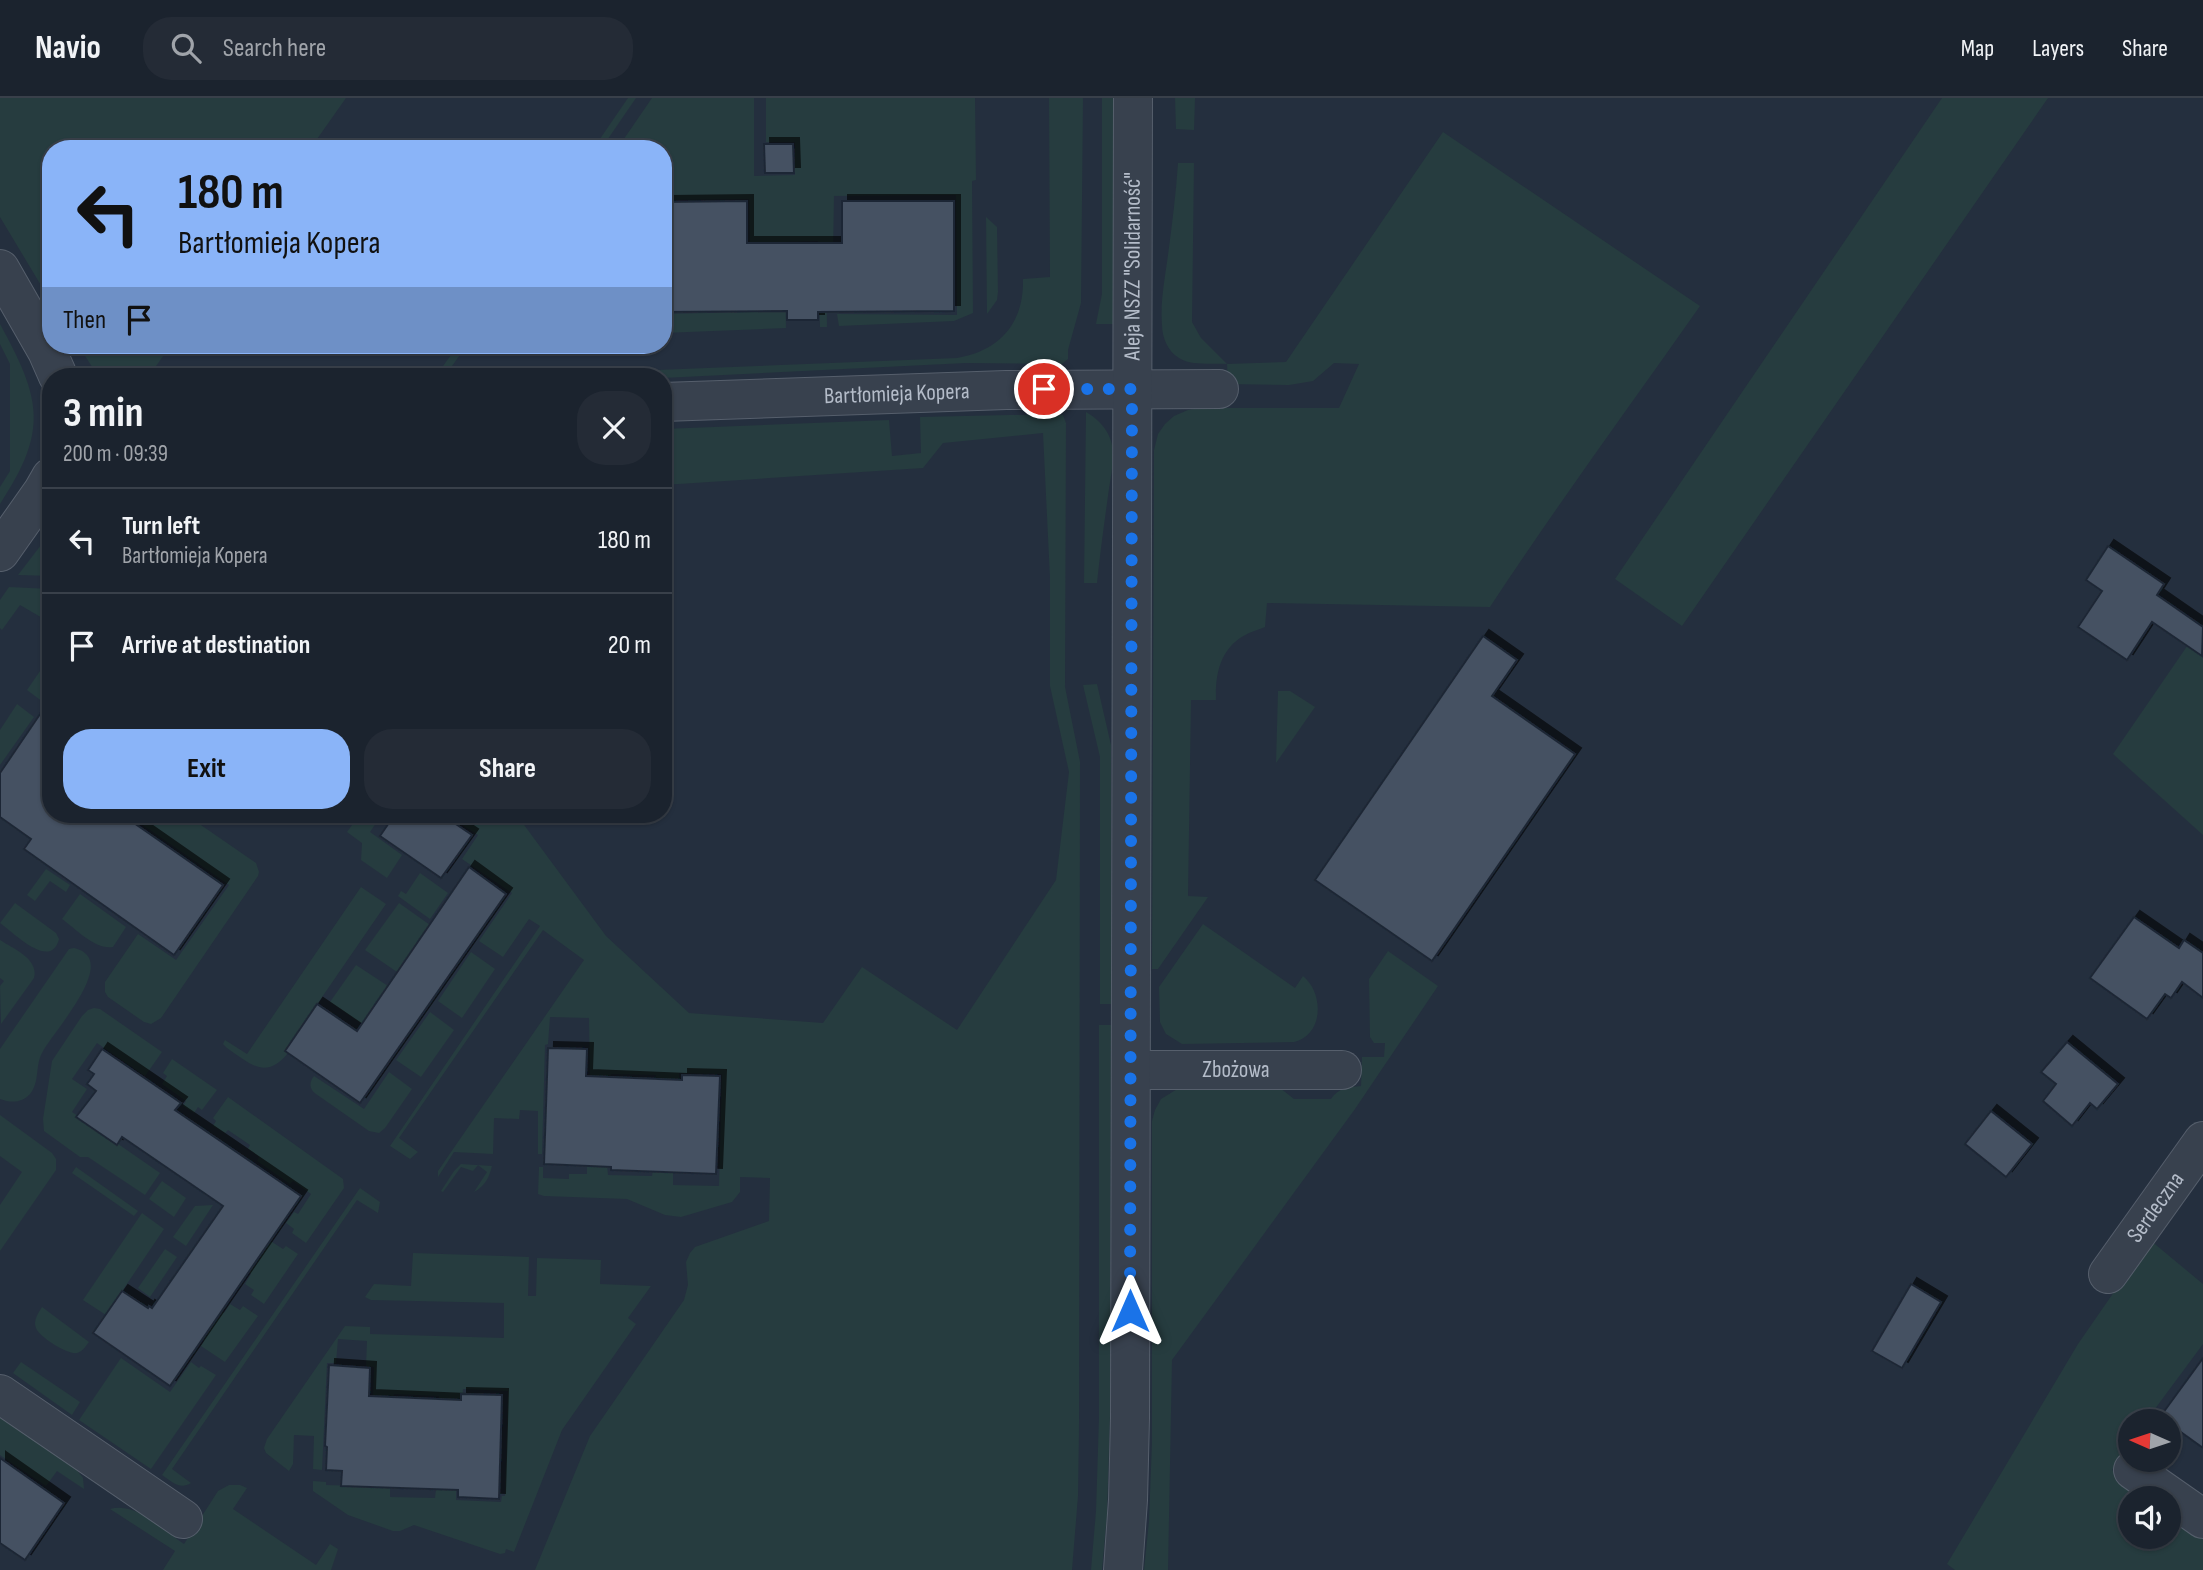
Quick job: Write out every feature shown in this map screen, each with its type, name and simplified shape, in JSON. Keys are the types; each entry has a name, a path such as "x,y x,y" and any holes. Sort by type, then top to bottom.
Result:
{"street":[{"name":"Aleja NSZZ \"Solidarność\"","path":"1123,1570 1130,1418 1133,98"},
{"path":"0,269 42,343"},
{"name":"Bartłomieja Kopera","path":"672,402 902,393 1219,389"},
{"path":"0,552 42,492"},
{"name":"Zbożowa","path":"1131,1070 1342,1070"},
{"name":"Serdeczna","path":"2108,1274 2203,1141"},
{"path":"0,1394 183,1519"},
{"path":"2136,1472 2203,1519"}],"green space":[{"path":"0,98 346,98 316,140 42,140 42,287 0,217"},
{"path":"628,98 636,98 607,140 599,140"},
{"path":"652,98 754,98 754,176 795,175 795,142 766,142 766,98 975,98 976,180 972,181 973,313 954,321 839,326 837,314 957,315 956,195 834,196 833,256 826,256 827,327 820,327 818,241 784,242 786,328 672,333 672,314 751,312 749,199 672,200 672,140 623,140"},
{"path":"1049,98 1083,98 1081,303 1068,359 1062,364 966,363 672,378 672,369 957,358 986,349 1006,332 1019,309 1023,279 1050,277"},
{"path":"1102,98 1113,98 1113,324 1096,324 1102,294"},
{"path":"1175,98 1195,98 1194,130 1176,129"},
{"path":"1942,98 2048,98 1682,626 1615,579"},
{"path":"1443,132 1700,306 1490,607 1267,603 1265,627 1249,633 1232,645 1219,670 1216,700 1191,700 1188,896 1208,897 1158,969 1152,969 1154,450 1158,434 1174,416 1199,408 1339,408 1359,364 1334,363 1313,381 1289,385 1228,384 1227,364 1286,362"},
{"path":"1178,163 1194,163 1192,322 1201,338 1227,364 1184,361 1172,352 1163,334 1162,299"},
{"path":"986,217 997,227 998,292 997,300 987,314"},
{"path":"0,324 24,373 34,414 26,455 0,504 0,487 10,471 10,364 0,344"},
{"path":"84,354 165,354 155,368 93,368"},
{"path":"452,354 461,354 452,368 442,368"},
{"path":"1086,412 1098,420 1107,432 1113,454 1097,583 1084,583"},
{"path":"1063,415 1066,423 1065,687 1080,762 1079,1429 1078,1496 1072,1570 535,1570 590,1436 684,1300 688,1285 686,1262 690,1253 695,1247 769,1221 770,1178 740,1177 740,1192 732,1202 681,1217 665,1215 627,1199 538,1194 539,1167 543,1167 543,1178 569,1179 569,1174 587,1174 587,1165 607,1165 608,1175 652,1176 653,1168 673,1168 673,1185 719,1186 722,1074 679,1073 679,1086 656,1086 656,1075 611,1074 610,1084 590,1084 589,1018 550,1017 548,1044 545,1045 542,1154 538,1154 538,1111 520,1110 519,1119 494,1118 493,1154 454,1152 438,1177 438,1171 584,960 543,930 399,1138 418,1152 410,1159 390,1146 540,926 529,919 503,957 479,941 512,893 462,859 478,835 459,823 523,823 606,936 689,1013 823,1023 862,967 957,1030 1056,880 1069,772 1050,686 1050,578 1043,433 943,443 923,468 672,484 672,429 889,420 892,456 921,453 920,417"},
{"path":"42,544 42,576 18,575"},
{"path":"9,587 42,589 42,618 20,605 2,630 0,600"},
{"path":"2203,623 2203,835 2113,754"},
{"path":"42,668 42,701 27,690"},
{"path":"1097,684 1111,745 1111,1004 1100,1004 1100,757 1083,685"},
{"path":"1278,691 1290,691 1315,707 1276,763"},
{"path":"17,704 34,717 0,765 0,730"},
{"path":"140,823 198,823 256,863 259,872 161,1018 151,1024 144,1022 108,997 105,982 138,934 176,960 229,885"},
{"path":"354,823 376,823 370,832 402,855 387,878 361,860 362,843 347,832"},
{"path":"46,869 70,885 66,892 50,881 35,901 27,895"},
{"path":"420,873 448,893 430,919 398,896 401,891 406,894"},
{"path":"361,887 386,904 285,1051 288,1053 280,1061 265,1068 250,1064 227,1048 223,1044 225,1040 247,1054"},
{"path":"80,894 126,927 113,947 93,942 62,919"},
{"path":"15,903 56,933 59,939 55,948 41,951 32,947 0,923"},
{"path":"399,903 430,925 397,972 365,950"},
{"path":"1203,924 1295,988 1303,976 1310,983 1315,993 1318,1013 1316,1023 1304,1038 1294,1042 1182,1044 1166,1034 1160,1022 1159,987"},
{"path":"0,940 24,955 35,971 34,978 1,1024 0,986 4,981 0,978"},
{"path":"74,948 87,955 91,966 88,980 70,1013 42,1053 30,1094 16,1101 0,1099 0,1049 69,949"},
{"path":"1388,951 1438,986 1355,1109 1172,1360 1168,1570 1144,1570 1152,1442 1152,1121 1155,1110 1161,1099 1179,1088 1280,1088 1294,1099 1331,1099 1340,1090 1361,1086 1362,1057 1384,1057 1385,1043 1374,1043 1370,1037 1369,979"},
{"path":"471,952 495,969 462,1018 438,1001"},
{"path":"356,965 388,986 362,1024 330,1002"},
{"path":"94,1008 100,1009 162,1052 145,1076 97,1043 72,1079 87,1089 72,1112 160,1173 145,1195 88,1157 80,1157 44,1131 43,1119 52,1061 82,1016"},
{"path":"430,1012 454,1030 421,1077 396,1060"},
{"path":"1099,1025 1111,1025 1110,1417 1107,1515 1102,1570 1091,1570 1099,1417"},
{"path":"172,1059 217,1090 202,1110 198,1107 194,1113 183,1106 186,1101 162,1084 167,1076 163,1073"},
{"path":"389,1072 412,1089 379,1133 369,1131 316,1094 310,1085 314,1076 364,1109"},
{"path":"228,1097 343,1179 344,1188 306,1243 292,1233 294,1229 286,1223 294,1212 298,1214 311,1194 293,1181 290,1184 257,1161 259,1157 248,1149 250,1145 228,1130 225,1133 213,1126 216,1121 213,1118"},
{"path":"0,1115 52,1153 56,1159 56,1170 0,1251 0,1205 22,1172 0,1156"},
{"path":"461,1164 478,1165 473,1171 461,1167 443,1192 441,1191 454,1171"},
{"path":"478,1165 492,1166 486,1181 474,1192 487,1172"},
{"path":"76,1167 138,1211 134,1216 72,1173"},
{"path":"162,1181 186,1198 174,1217 149,1199"},
{"path":"360,1188 380,1202 378,1213 357,1200 172,1469 191,1483 183,1486 162,1475"},
{"path":"213,1205 186,1246 173,1237 195,1206"},
{"path":"142,1213 164,1229 106,1315 83,1300"},
{"path":"269,1240 298,1254 264,1304 251,1295 254,1290 245,1284 251,1274 247,1271"},
{"path":"2150,1240 2203,1284 2203,1344 2155,1409 2118,1409 2118,1461 2112,1470 2133,1486 2118,1486 2118,1549 2181,1549 2181,1523 2203,1539 2203,1570 1955,1570 1947,1564 2078,1344"},
{"path":"165,1249 177,1257 150,1297 138,1288"},
{"path":"413,1253 529,1257 528,1296 536,1296 537,1258 601,1260 600,1284 651,1286 628,1318 636,1324 562,1430 514,1552 506,1549 505,1553 500,1554 414,1525 393,1531 348,1515 313,1491 313,1481 326,1482 326,1485 390,1487 390,1497 435,1498 436,1489 456,1490 456,1500 501,1502 502,1496 505,1496 508,1391 463,1389 462,1402 439,1401 439,1396 394,1394 393,1400 373,1399 374,1367 366,1366 367,1341 338,1339 336,1363 327,1363 322,1470 313,1469 314,1436 294,1435 293,1464 289,1471 266,1453 264,1448 267,1439 345,1326 370,1327 370,1334 504,1338 504,1303 371,1300 365,1297 374,1284 411,1286"},
{"path":"230,1304 240,1310 243,1306 258,1316 225,1362 201,1346 204,1341 201,1339 221,1310 224,1313"},
{"path":"42,1307 89,1342 82,1350 77,1353 67,1351 38,1332 35,1322"},
{"path":"121,1358 170,1392 191,1362 216,1375 151,1469 79,1420"},
{"path":"21,1362 80,1402 72,1415 13,1373"},
{"path":"0,1416 76,1469 83,1478 84,1489 57,1471 46,1486 0,1455"},
{"path":"229,1485 247,1488 233,1509 316,1565 330,1544 338,1549 331,1570 163,1570 175,1551 110,1509 130,1509 139,1513 184,1544 218,1491"}],"building":[{"path":"764,144 793,144 794,173 765,173"},
{"path":"747,201 747,243 842,243 842,201 954,201 954,311 818,312 818,320 787,320 787,311 672,312 672,202"},
{"path":"2108,546 2164,584 2157,595 2203,627 2202,656 2152,622 2127,660 2078,627 2102,591 2086,580"},
{"path":"1483,636 1517,660 1492,696 1575,754 1432,961 1315,880"},
{"path":"42,711 42,823 134,823 223,885 174,955 24,849 31,839 0,817 0,773"},
{"path":"389,823 454,823 472,835 441,878 380,836"},
{"path":"469,867 506,894 360,1103 285,1051 317,1004 357,1031"},
{"path":"2134,917 2179,948 2184,940 2203,953 2203,998 2182,982 2171,998 2165,994 2147,1019 2090,978"},
{"path":"2067,1042 2118,1084 2097,1109 2090,1103 2072,1126 2043,1101 2056,1084 2041,1072"},
{"path":"548,1048 587,1049 586,1076 682,1080 682,1075 720,1076 716,1174 611,1170 611,1167 544,1164"},
{"path":"102,1049 181,1103 175,1110 301,1196 170,1386 93,1333 122,1291 152,1308 223,1206 122,1137 117,1145 76,1117 96,1091 87,1084 94,1074 88,1070"},
{"path":"1991,1111 2032,1144 2006,1177 1965,1144"},
{"path":"1911,1284 1941,1302 1902,1368 1872,1351"},
{"path":"2203,1358 2203,1448 2181,1432 2181,1409 2166,1409"},
{"path":"329,1365 370,1368 369,1396 461,1400 461,1394 502,1395 499,1499 458,1497 458,1490 341,1486 342,1471 326,1470"},
{"path":"0,1458 64,1503 25,1560 0,1543"}],"route":[{"path":"1044,389 1132,389 1130,1311"}]}
